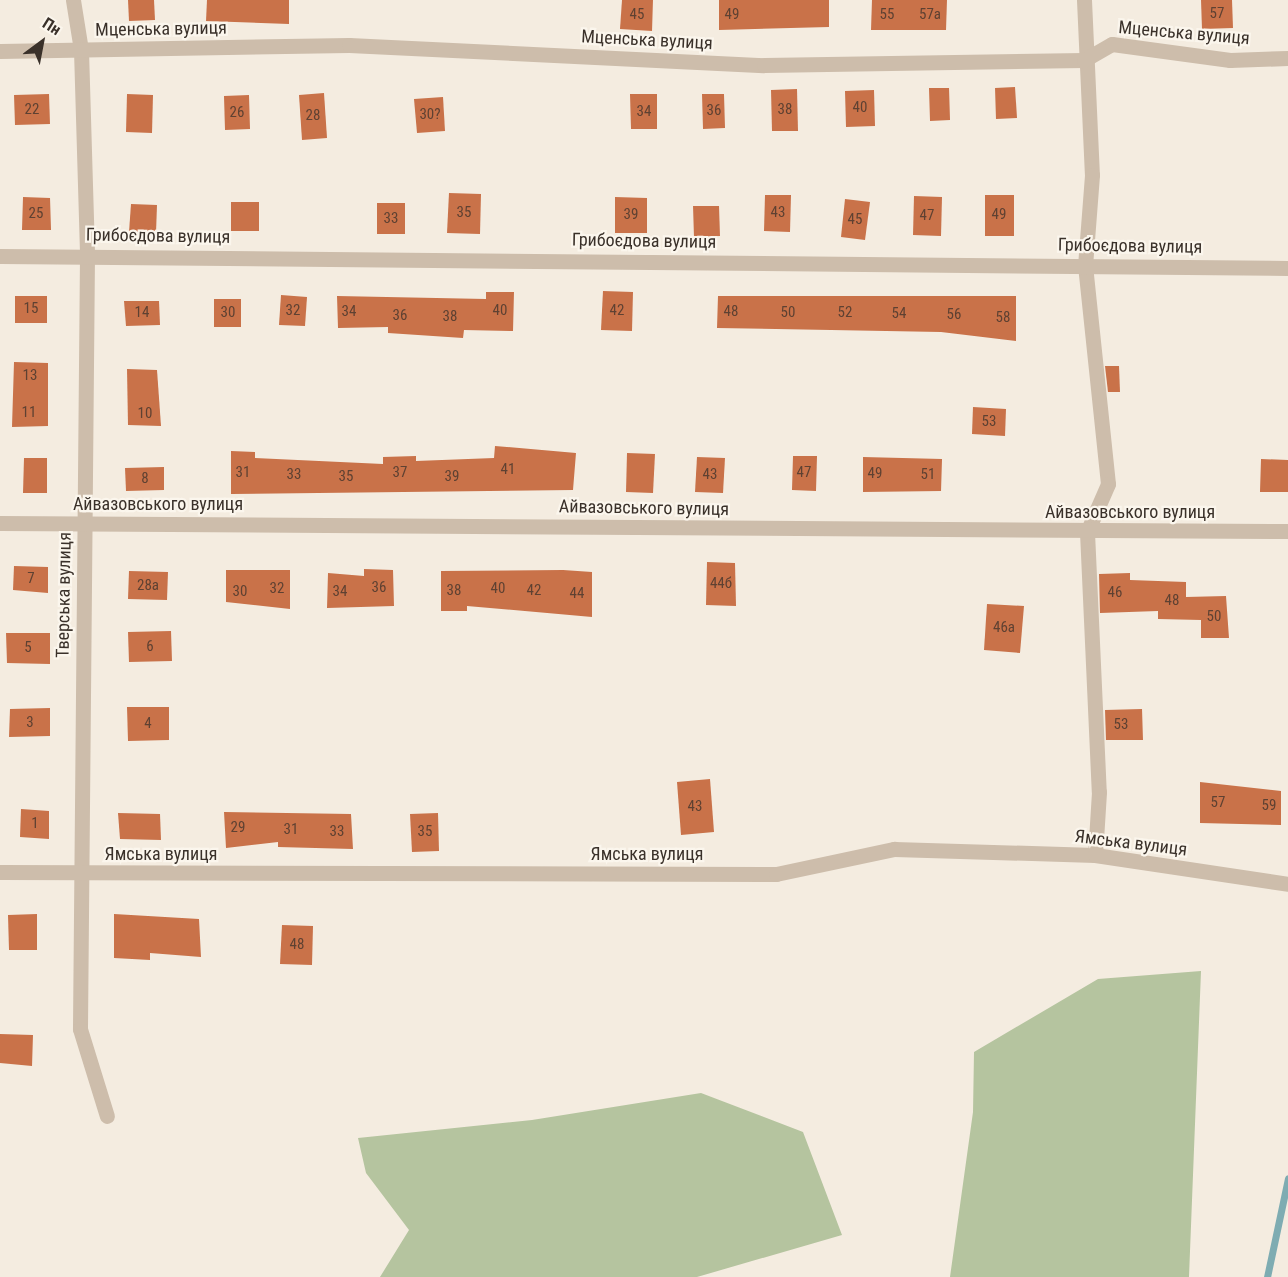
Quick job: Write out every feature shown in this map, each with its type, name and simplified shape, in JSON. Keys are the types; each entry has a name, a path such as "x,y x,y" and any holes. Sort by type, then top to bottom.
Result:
{"street":[{"name":"Тверська вулиця","path":"73,0 81,50 87,255 80,1029 107,1116"},
{"path":"1084,0 1084,60 1092,175 1085,265 1108,484 1087,532 1099,792 1095,855"},
{"name":"Мценська вулиця","path":"0,51 349,45 764,65 1084,60 1113,44 1230,60 1288,58"},
{"name":"Грибоєдова вулиця","path":"0,256 87,255 1288,268"},
{"name":"Айвазовського вулиця","path":"0,523 1087,532 1288,531"},
{"name":"Ямська вулиця","path":"0,872 776,874 894,849 1095,855 1288,884"}],"green space":[{"path":"1201,971 1189,1277 950,1277 973,1112 974,1052 1098,979"},
{"path":"701,1093 803,1132 842,1235 697,1277 380,1277 409,1230 366,1173 358,1138 532,1120"}],"building":[{"path":"128,0 154,0 155,20 129,21"},
{"path":"207,0 289,0 289,24 206,21"},
{"path":"622,0 653,0 652,31 620,29"},
{"path":"719,0 829,0 829,27 719,30"},
{"path":"872,0 947,0 946,30 871,30"},
{"path":"1201,0 1232,0 1233,28 1202,29"},
{"path":"1015,87 1017,118 996,119 995,88"},
{"path":"929,88 949,88 950,120 930,121"},
{"path":"797,89 798,131 772,131 771,90"},
{"path":"874,90 875,126 846,127 845,91"},
{"path":"324,93 327,138 302,140 299,95"},
{"path":"49,94 50,124 15,125 14,95"},
{"path":"127,94 153,95 152,133 126,132"},
{"path":"630,94 657,94 657,129 631,129"},
{"path":"702,94 724,94 725,128 703,129"},
{"path":"249,95 250,129 225,130 224,96"},
{"path":"443,97 445,131 417,133 414,99"},
{"path":"449,193 481,194 480,234 447,233"},
{"path":"765,195 791,195 790,232 764,231"},
{"path":"985,195 1014,195 1014,236 985,236"},
{"path":"914,196 942,197 941,236 913,235"},
{"path":"23,197 50,198 51,230 22,230"},
{"path":"615,197 647,198 647,233 615,233"},
{"path":"845,199 870,202 865,240 841,237"},
{"path":"231,202 259,202 259,231 231,231"},
{"path":"377,203 405,203 405,234 377,234"},
{"path":"131,204 157,205 156,233 129,232"},
{"path":"693,206 719,206 720,236 694,237"},
{"path":"603,291 633,292 632,331 601,330"},
{"path":"486,292 514,292 513,331 464,330 463,338 388,333 388,327 338,328 337,296 486,299"},
{"path":"281,295 307,297 305,326 279,325"},
{"path":"15,296 47,296 47,323 15,323"},
{"path":"718,296 1016,296 1016,341 941,332 717,328"},
{"path":"214,299 241,299 241,327 214,327"},
{"path":"124,301 159,301 160,325 126,326"},
{"path":"14,362 48,363 48,426 12,427"},
{"path":"1105,366 1119,366 1120,392 1108,392"},
{"path":"127,369 157,370 161,426 128,425"},
{"path":"973,407 1006,409 1005,436 972,434"},
{"path":"495,446 576,453 573,490 231,494 231,451 255,452 255,458 383,464 383,457 416,456 416,461 494,458"},
{"path":"627,453 655,454 653,493 626,492"},
{"path":"793,456 817,456 816,491 792,490"},
{"path":"697,457 725,458 723,493 695,492"},
{"path":"863,457 942,459 941,491 863,492"},
{"path":"24,458 47,458 47,493 23,493"},
{"path":"1261,459 1288,460 1288,492 1260,492"},
{"path":"164,467 164,490 126,491 125,468"},
{"path":"707,562 735,563 736,606 706,605"},
{"path":"14,566 48,567 48,593 13,590"},
{"path":"364,569 393,570 394,606 327,608 328,573 364,576"},
{"path":"226,570 290,570 290,609 226,602"},
{"path":"563,570 592,572 592,617 467,606 467,611 441,611 441,571"},
{"path":"129,571 168,572 167,600 128,599"},
{"path":"1130,573 1130,580 1186,582 1186,597 1226,596 1229,638 1201,638 1201,620 1158,619 1158,611 1100,613 1099,574"},
{"path":"987,604 1024,606 1020,653 984,650"},
{"path":"171,631 172,661 129,662 128,632"},
{"path":"6,633 50,633 50,664 7,663"},
{"path":"127,707 169,707 169,740 128,741"},
{"path":"50,708 50,736 9,737 10,709"},
{"path":"1142,709 1143,740 1106,740 1105,710"},
{"path":"710,779 714,832 681,835 677,782"},
{"path":"1200,782 1281,791 1281,825 1200,823"},
{"path":"21,809 49,811 49,839 20,837"},
{"path":"224,812 351,814 353,849 278,847 278,842 226,848"},
{"path":"118,813 160,814 161,840 120,839"},
{"path":"438,813 439,851 412,852 410,814"},
{"path":"37,914 37,950 9,950 8,915"},
{"path":"114,914 199,919 201,957 150,953 150,960 114,958"},
{"path":"282,925 313,926 312,965 280,964"},
{"path":"0,1034 33,1035 32,1066 0,1063"}],"waterway":[{"path":"1267,1277 1288,1178"}]}
